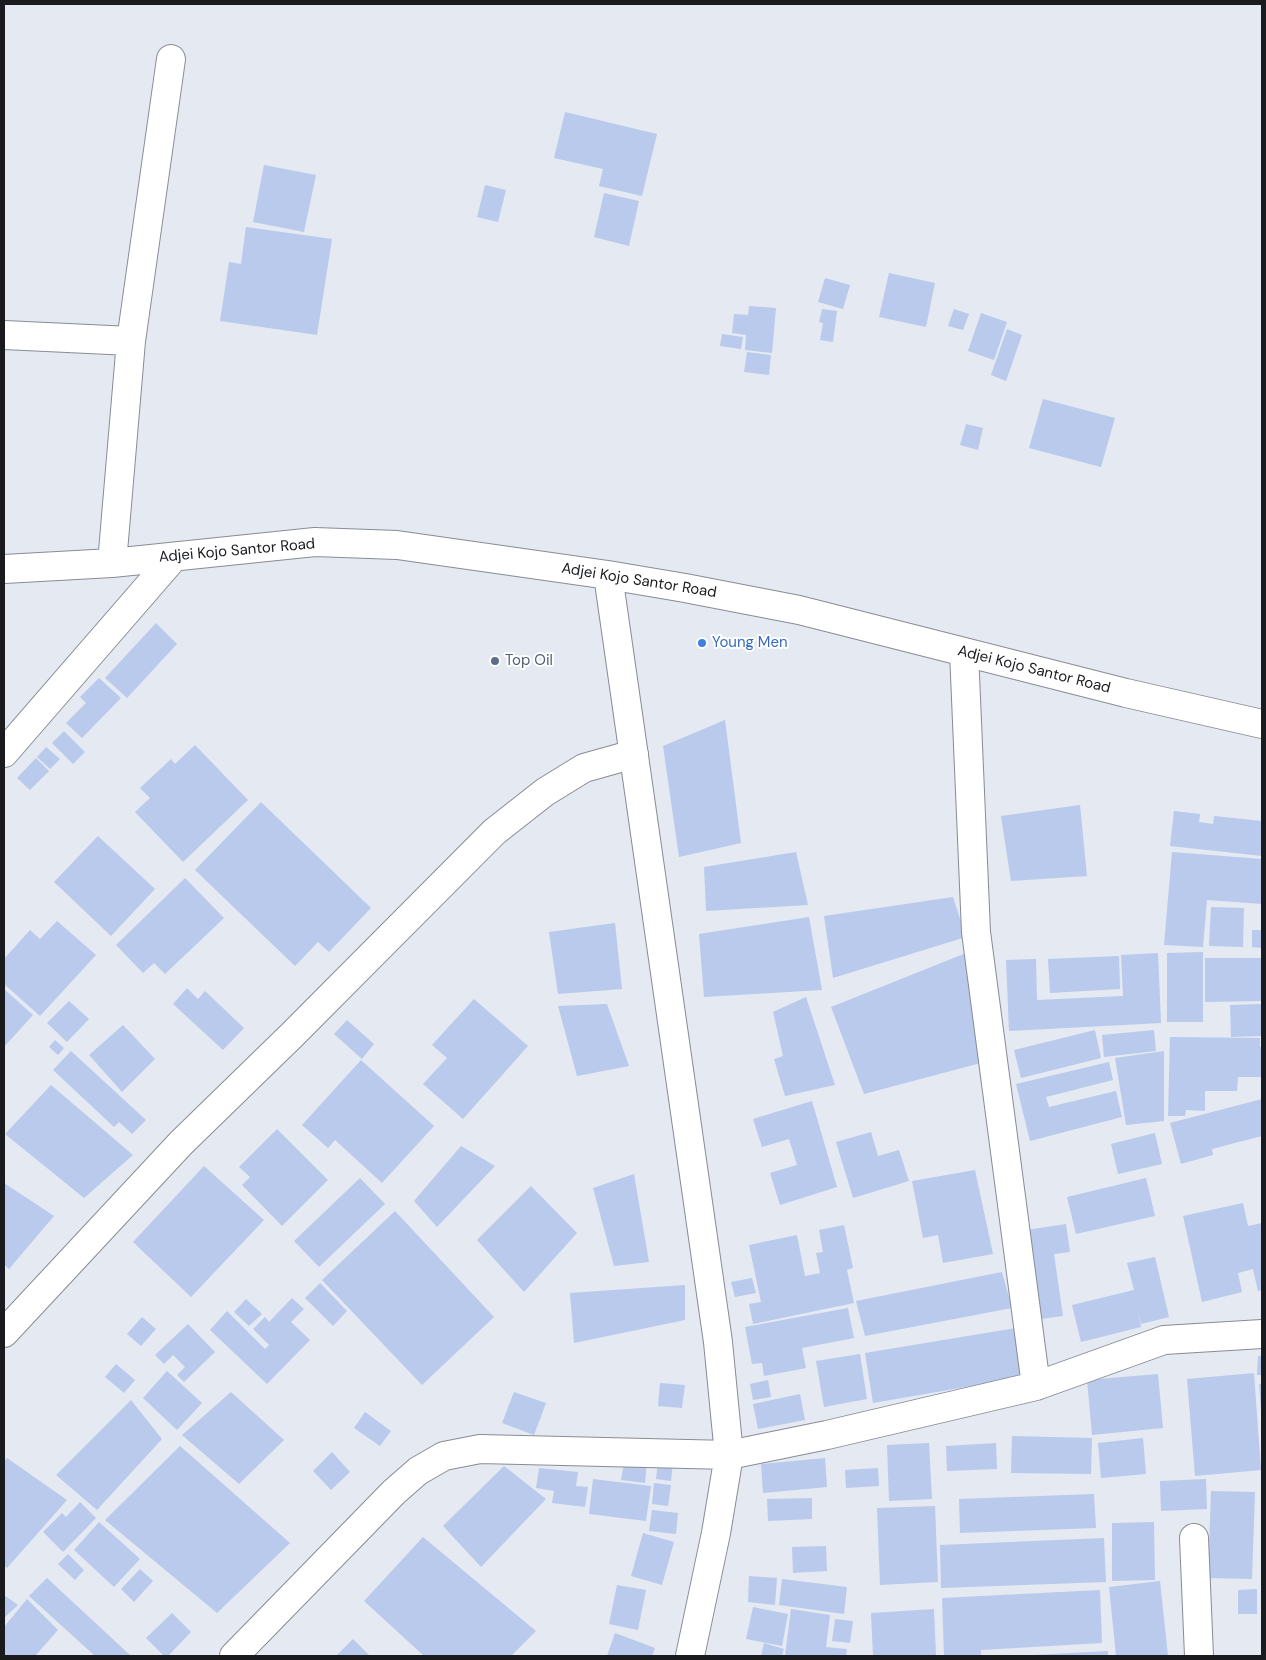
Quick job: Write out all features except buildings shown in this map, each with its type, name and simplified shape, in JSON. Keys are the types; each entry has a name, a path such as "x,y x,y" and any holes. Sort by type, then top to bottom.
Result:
{"street":[{"path":"112,563 131,341 171,59"},
{"path":"4,334 131,341"},
{"name":"Adjei Kojo Santor Road","path":"4,569 112,563 315,542 397,546 608,575 799,610 1126,693 1262,724"},
{"path":"4,753 174,557"},
{"path":"608,575 718,1342 729,1455 716,1532 690,1656"},
{"path":"964,652 976,932 1036,1386"},
{"path":"4,1334 181,1143 292,1035 494,832 545,792 584,768 634,754"},
{"path":"234,1656 394,1492 418,1471 444,1456 480,1449 729,1455 827,1435 1036,1386 1164,1340 1262,1334"},
{"path":"1194,1538 1198,1656"}],"place":[{"name":"Young Men","path":"702,643"},
{"name":"Top Oil","path":"495,661"}]}
